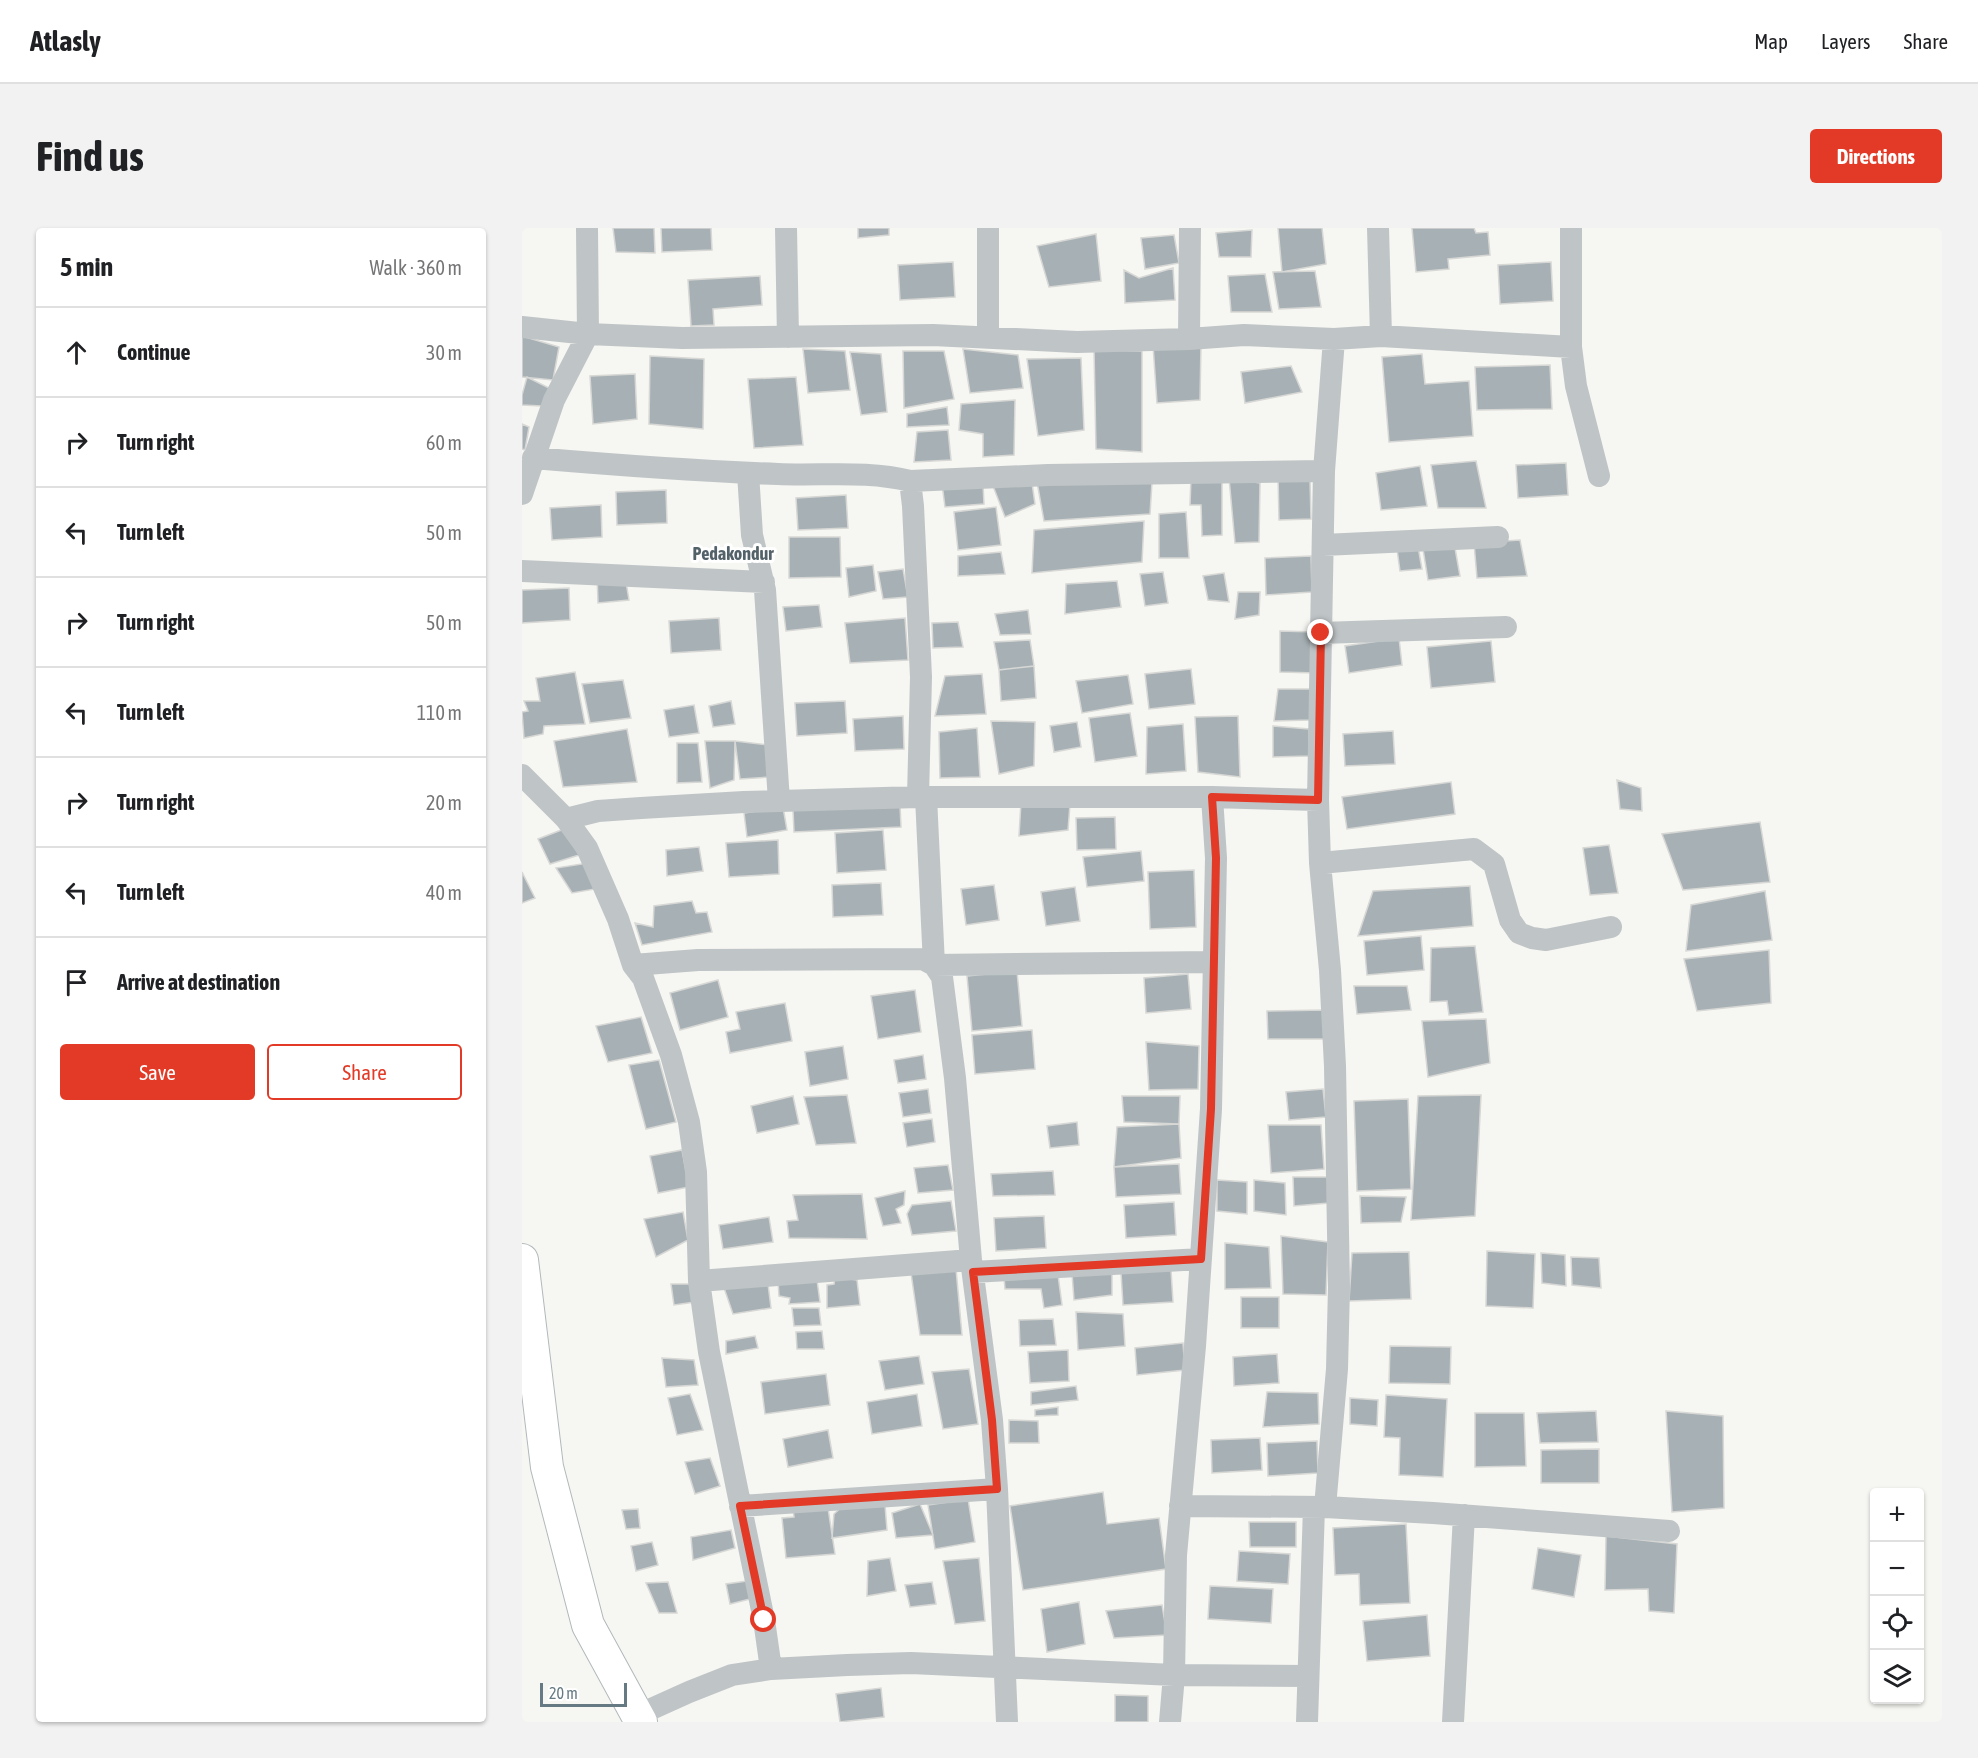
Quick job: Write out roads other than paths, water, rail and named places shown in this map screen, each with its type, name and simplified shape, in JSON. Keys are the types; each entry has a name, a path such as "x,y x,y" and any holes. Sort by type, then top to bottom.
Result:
{"street":[{"path":"522,494 554,400 588,334 587,228"},
{"path":"786,228 788,337"},
{"path":"988,228 988,336"},
{"path":"1189,339 1190,228"},
{"path":"1378,228 1381,336"},
{"path":"1571,228 1571,347 1576,386 1599,476"},
{"path":"522,327 588,334 682,338 933,335 1077,342 1244,335 1334,339 1381,336 1571,347"},
{"path":"1307,1722 1319,1507 1337,1369 1339,1287 1335,1066 1330,970 1320,863 1318,800 1324,471 1334,339"},
{"path":"533,458 660,469 879,475 910,481 1048,475 1324,471"},
{"path":"748,473 753,535 764,582 779,801"},
{"path":"910,481 921,677 922,797 934,965"},
{"path":"1323,545 1498,537"},
{"path":"522,571 764,582"},
{"path":"1321,633 1506,627"},
{"path":"522,775 566,819 587,848 618,919 633,965 643,978 671,1055 689,1122 696,1172 699,1281 709,1352 764,1620 771,1669"},
{"path":"566,819 598,811 779,801 922,797 1212,797 1318,800"},
{"path":"1170,1722 1174,1675 1176,1555 1195,1346 1211,1109 1216,858 1212,797"},
{"path":"1320,863 1474,849 1494,864 1510,920 1519,933 1546,940 1611,927"},
{"path":"633,965 720,960 923,959 934,965 942,976 955,1078 972,1266 992,1420 1007,1722"},
{"path":"934,965 1214,962"},
{"path":"699,1281 972,1266 1201,1259"},
{"path":"522,1260 550,1478 588,1625 639,1719 689,1692 732,1675 771,1669 910,1663 1174,1675 1308,1676"},
{"path":"740,1506 997,1489"},
{"path":"1180,1506 1319,1507 1464,1515 1669,1531"},
{"path":"1453,1722 1464,1515"}],"district":[{"name":"Pedakondur","path":"733,553"}]}
